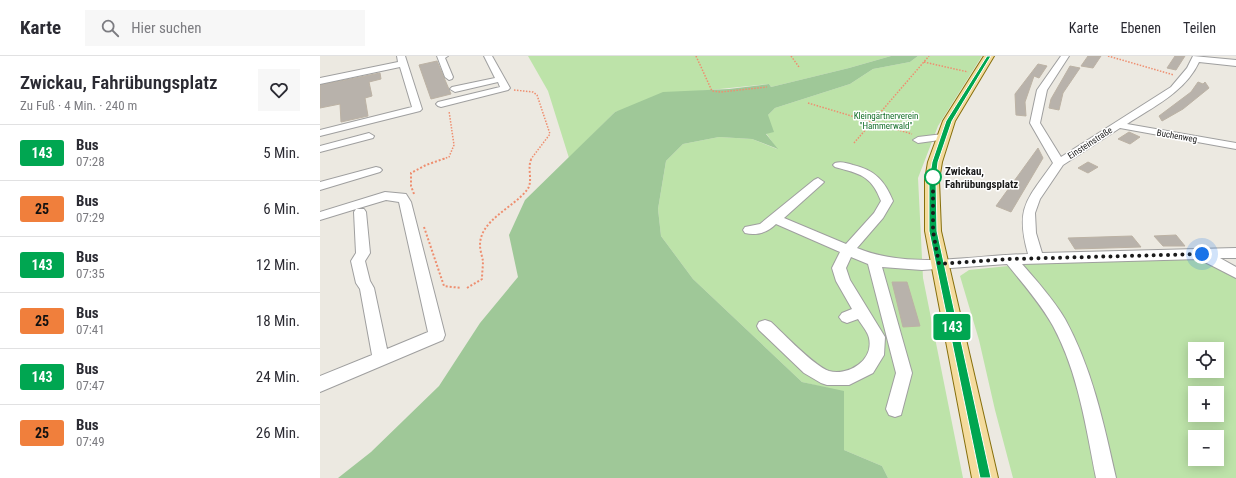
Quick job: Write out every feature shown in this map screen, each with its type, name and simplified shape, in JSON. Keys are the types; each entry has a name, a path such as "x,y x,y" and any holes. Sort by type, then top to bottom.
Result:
{"main road":[{"path":"985,478 933,231 932,180 935,162 949,121 989,56"}],"street":[{"path":"444,56 440,57 449,77"},
{"path":"488,56 503,83"},
{"path":"1059,163 1035,123 1042,90 1065,56"},
{"path":"1196,57 1236,63"},
{"name":"Einsteinstraße","path":"1036,258 1029,233 1029,213 1034,199 1059,163 1174,88 1185,78 1196,57"},
{"path":"320,81 402,60 418,109 320,133"},
{"path":"455,89 503,83"},
{"path":"445,103 503,83"},
{"name":"Buchenweg","path":"1118,125 1236,146"},
{"path":"320,149 369,136"},
{"path":"922,139 943,137"},
{"path":"765,326 810,368 827,378 849,378 867,368 876,355 877,337 854,315 839,268 847,251 879,215 887,200 882,187 874,177 859,169 839,165"},
{"path":"320,186 376,170"},
{"path":"750,230 764,228 818,182"},
{"path":"320,216 385,196 402,196 405,202 437,335 320,384"},
{"path":"360,212 364,253 358,261 362,283 367,288 381,359"},
{"path":"774,219 847,251 874,261 922,265 1036,258 1236,253"},
{"path":"1202,254 1236,272"},
{"path":"1011,259 1058,322 1076,359 1096,432 1106,478"},
{"path":"874,261 904,373 895,409"}],"path":[{"path":"696,56 712,91 721,92 767,87"},
{"path":"790,56 799,67"},
{"path":"854,143 874,122 929,56"},
{"path":"1108,56 1185,78"},
{"path":"924,62 978,74"},
{"path":"467,288 482,279 483,262 480,246 483,232 494,219 527,190 531,181 530,161 550,134 537,95 533,92 503,83"},
{"path":"416,200 411,186 411,173 426,165 449,157 454,145 445,103"},
{"path":"808,103 874,122 922,139"},
{"path":"423,222 444,286 450,288 461,288"}],"green space":[{"path":"528,56 891,56 771,87 769,84 700,91 615,112 569,158 548,91"},
{"path":"891,56 918,56 910,62 873,69 850,84 775,108 768,115 774,132 766,134 778,149 752,139 719,137 683,144 666,161 658,209 661,236 693,279 802,382 844,391 844,450 882,466 888,478 338,478 371,452 439,386 480,323 518,277 509,235 525,200 615,112 663,92 729,89 769,84 771,87"},
{"name":"Kleingärtnerverein \"Hammerwald\"","path":"918,56 982,56 938,126 918,178 923,278 963,478 888,478 882,466 844,450 844,392 802,382 693,279 661,236 658,209 666,161 683,144 719,137 752,139 777,149 766,133 768,115 775,108 850,84 873,69 910,62"},
{"path":"1204,258 1236,275 1236,478 1013,478 995,410 979,340 960,276 969,270 1029,264"}],"building":[{"path":"1088,56 1101,56 1093,68 1081,66"},
{"path":"1175,56 1185,56 1176,70 1167,68"},
{"path":"437,61 451,94 431,99 419,65"},
{"path":"1038,64 1047,66 1039,78 1034,76 1025,102 1026,116 1016,115 1015,94"},
{"path":"1070,66 1080,68 1063,93 1059,110 1049,108 1051,99"},
{"path":"380,73 381,79 369,82 372,96 365,98 368,116 341,122 340,104 320,108 320,85"},
{"path":"1198,82 1203,84 1205,82 1209,88 1183,109 1162,121 1159,116 1191,92"},
{"path":"1129,132 1140,137 1130,144 1118,139"},
{"path":"1038,148 1043,158 1011,212 996,206"},
{"path":"1088,162 1098,167 1088,173 1078,168"},
{"path":"1176,235 1185,246 1163,246 1154,236"},
{"path":"1132,236 1141,247 1075,249 1068,238"},
{"path":"892,282 907,282 920,326 903,327"}],"bus line":[{"name":"143","path":"985,478 933,231 932,180 935,162 949,121 989,56"}],"place":[{"name":"Zwickau, Fahrübungsplatz","path":"933,177"}],"route":[{"path":"933,177 932,219 939,264 1011,259 1202,254"}]}
